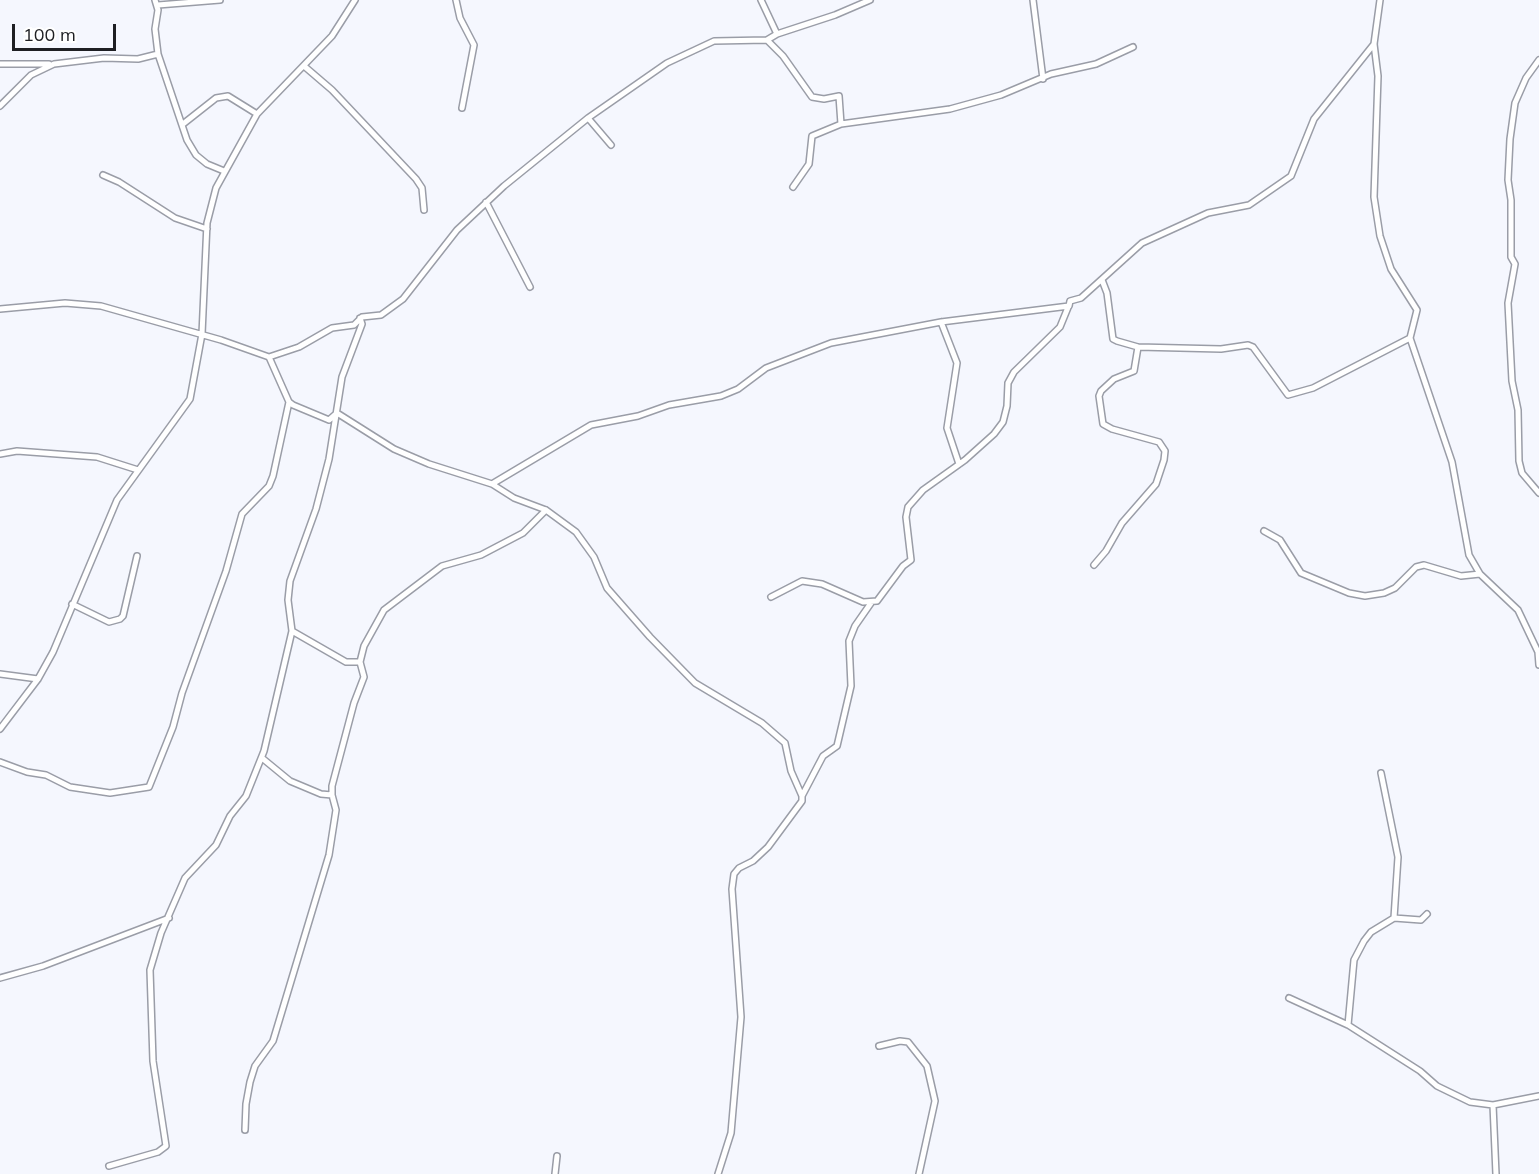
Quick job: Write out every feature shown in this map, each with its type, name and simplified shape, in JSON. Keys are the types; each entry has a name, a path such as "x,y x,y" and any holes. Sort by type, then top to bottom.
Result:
{"street":[{"path":"220,0 156,3 155,29 158,54 187,140 196,155 207,164 224,171"},
{"path":"0,729 38,679 53,652 117,500 178,419 190,399 202,334 207,230 211,203 224,171 257,114 342,24 355,0"},
{"path":"456,0 460,18 474,45 462,108"},
{"path":"761,0 777,34"},
{"path":"0,309 65,303 101,306 202,334 269,357 299,347 332,328 354,325 360,318 381,315 403,299 457,230 486,202 588,118 667,63 714,41 767,40 777,34 835,15 870,0"},
{"path":"1033,0 1043,78"},
{"path":"1380,0 1374,44 1378,76 1374,197 1380,236 1391,269 1417,310 1410,338 1452,462 1469,555 1480,574 1518,610 1538,652 1539,665"},
{"path":"767,40 783,56 812,97 825,99 839,96 839,117 842,124"},
{"path":"1070,301 1082,298 1142,243 1186,221 1209,213 1249,205 1291,176 1314,119 1374,44"},
{"path":"793,188 809,165 811,136 842,124 950,109 1001,95 1043,78 1096,64 1133,47"},
{"path":"0,64 54,64 104,58 138,58 158,54"},
{"path":"1539,60 1526,78 1515,103 1510,139 1508,180 1511,200 1512,257 1515,264 1508,303 1512,381 1518,410 1519,461 1522,473 1539,493"},
{"path":"0,106 14,89 31,75 54,64"},
{"path":"304,66 345,104 416,179 422,188 424,210"},
{"path":"183,124 216,98 228,96 257,114"},
{"path":"588,118 611,145"},
{"path":"102,175 119,182 175,218 207,230"},
{"path":"486,202 530,287"},
{"path":"1102,280 1107,293 1113,339 1138,347 1221,349 1248,345 1253,347 1288,395 1294,396 1410,338"},
{"path":"492,484 591,425 638,416 669,405 721,396 738,389 766,368 801,352 831,343 942,322 1069,306 1070,301"},
{"path":"771,597 802,581 822,584 852,598 872,603 878,601 903,566 911,560 906,517 908,507 923,489 959,464 994,434 1003,422 1007,406 1008,383 1014,372 1060,327 1070,301"},
{"path":"110,1166 158,1152 166,1146 153,1061 150,970 185,878 216,845 230,816 246,796 262,758 275,714 292,631 288,600 290,581 316,509 337,413 342,378 362,324 360,318"},
{"path":"942,322 957,363 947,428 959,464"},
{"path":"1094,565 1106,551 1122,523 1156,484 1164,460 1165,451 1159,442 1102,424 1099,396 1101,391 1114,379 1134,371 1138,347"},
{"path":"0,762 27,772 46,774 70,787 110,793 149,787 173,727 182,693 226,571 242,514 269,486 273,476 289,402 269,357"},
{"path":"289,402 329,420 337,413"},
{"path":"337,413 394,449 429,464 492,484 514,498 546,510 576,532 594,557 607,588 650,638 695,683 780,736 787,748 791,771 802,795"},
{"path":"0,454 26,451 97,457 138,470"},
{"path":"245,1130 250,1082 255,1066 273,1041 329,855 336,810 332,786 354,703 364,677 360,662 364,646 384,610 442,566 481,555 523,533 546,510"},
{"path":"1264,531 1280,540 1301,573 1349,593 1365,596 1384,593 1395,588 1416,567 1424,565 1461,576 1480,574"},
{"path":"72,604 109,622 120,619 123,616 137,555"},
{"path":"718,1174 731,1133 741,1017 732,889 734,874 768,847 800,804 802,795 823,756 837,746 851,686 849,640 855,626 872,603"},
{"path":"292,631 346,662 360,662"},
{"path":"0,674 38,679"},
{"path":"262,758 290,781 321,794 332,795"},
{"path":"1381,773 1398,857 1394,918"},
{"path":"1348,1025 1354,960 1371,932 1394,918 1421,920 1427,914"},
{"path":"0,978 44,966 169,918"},
{"path":"1289,998 1348,1025 1458,1098 1481,1105 1492,1105 1539,1096"},
{"path":"879,1046 900,1041 908,1042 927,1066 935,1101 919,1174"},
{"path":"1492,1105 1496,1174"},
{"path":"555,1174 557,1156"}]}
